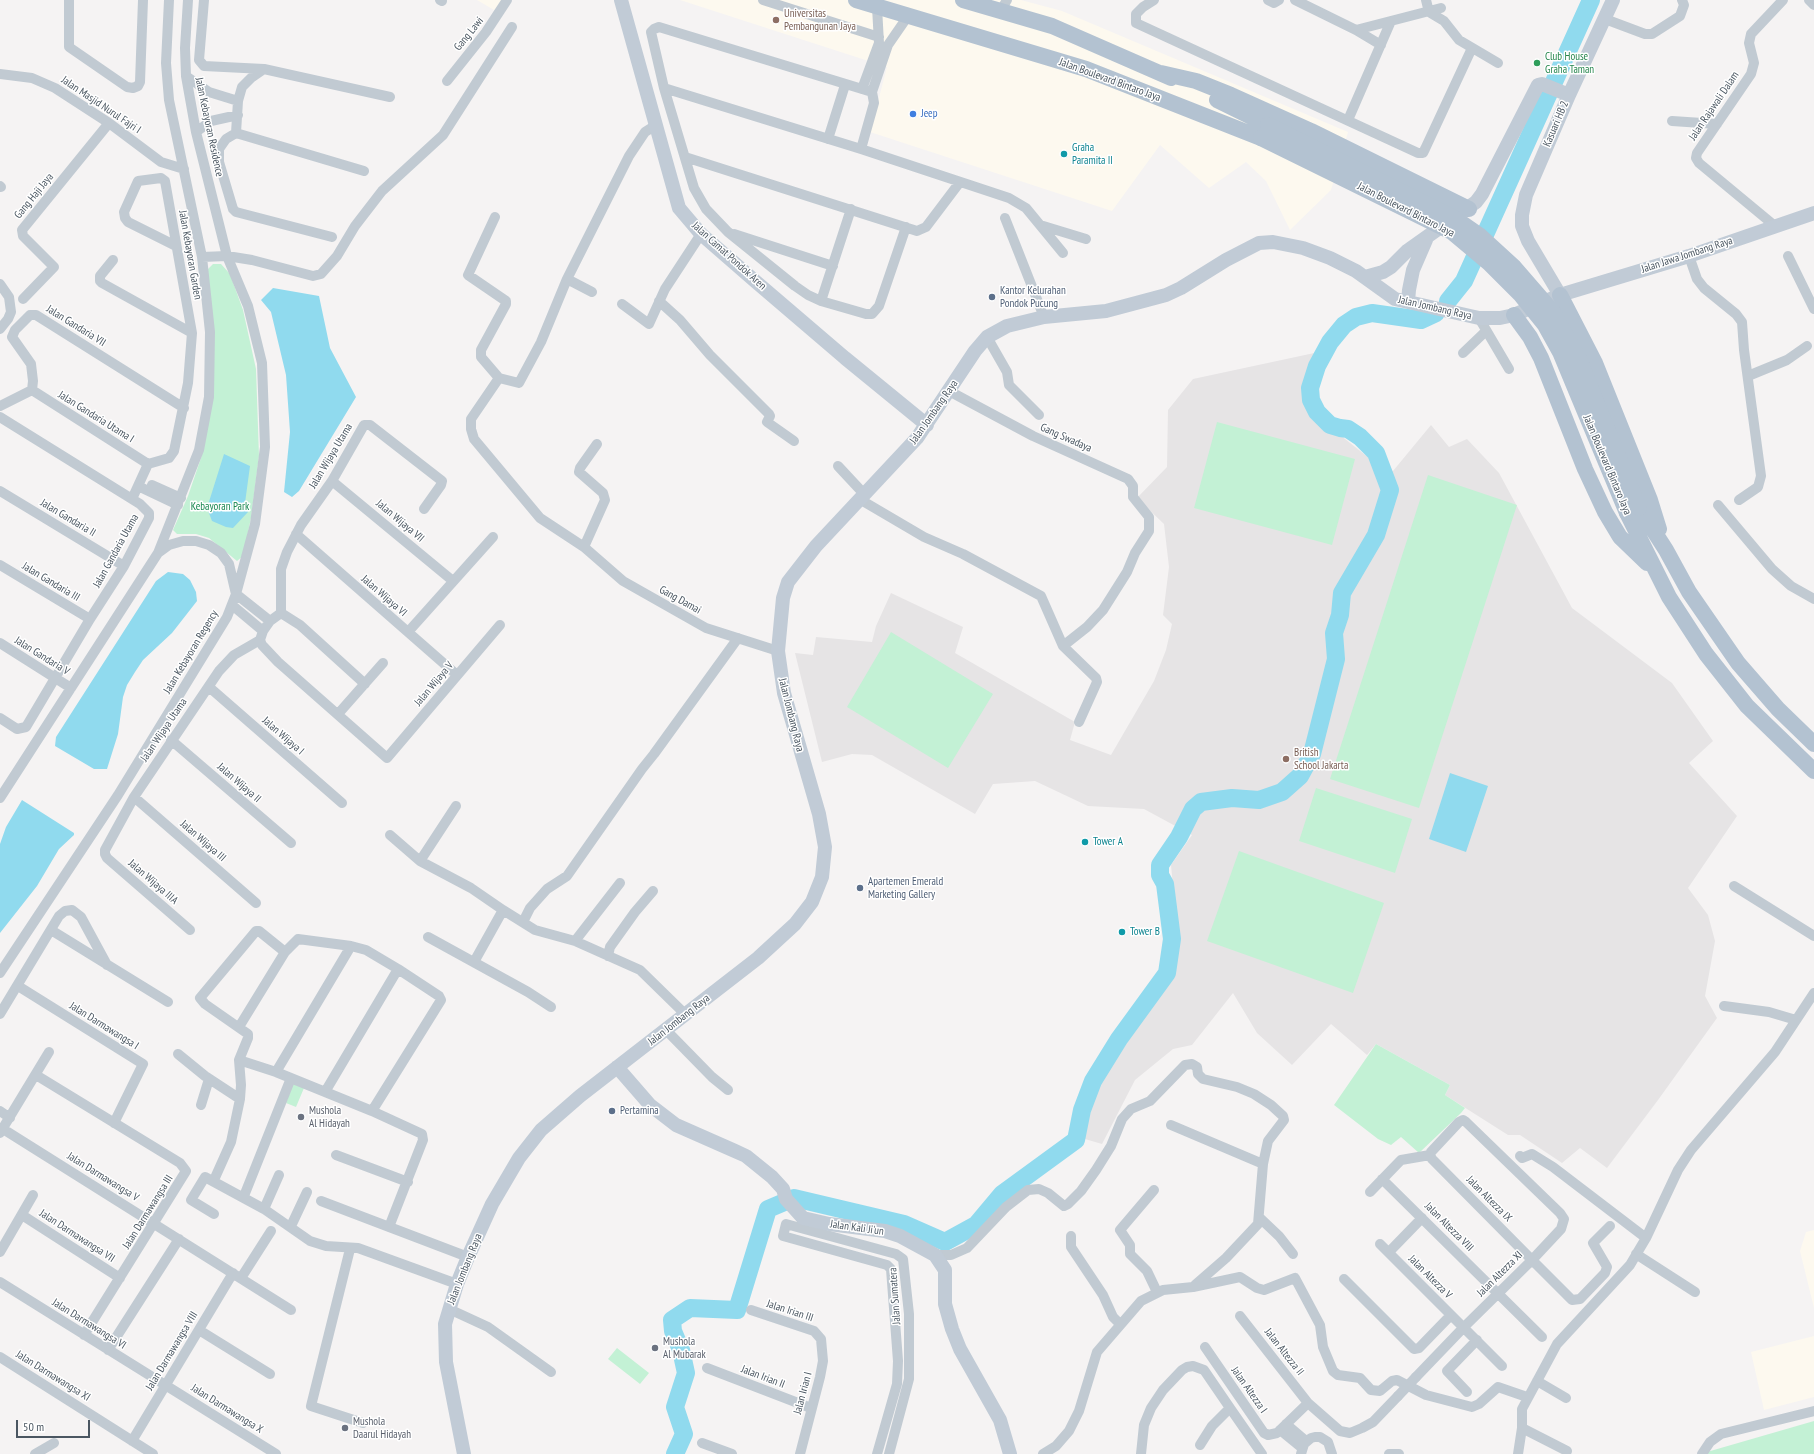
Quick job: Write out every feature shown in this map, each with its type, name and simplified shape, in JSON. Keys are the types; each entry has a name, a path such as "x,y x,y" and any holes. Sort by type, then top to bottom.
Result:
{"main road":[{"name":"Jalan Camat Pondok Aren","path":"621,0 678,206 701,234 839,353 927,425"},
{"name":"Jalan Boulevard Bintaro Jaya","path":"856,0 1093,72 1264,132 1456,219 1479,235 1514,267 1552,312 1579,359 1653,567 1686,625 1730,685 1764,724 1814,771"},
{"name":"Jalan Boulevard Bintaro Jaya","path":"963,0 1004,5 1101,46 1161,73 1264,132"},
{"path":"1566,94 1605,19 1613,0"},
{"path":"1093,72 1102,70 1108,61 1101,46"},
{"path":"1161,73 1196,81 1238,98 1311,131 1469,209"},
{"name":"Kasuari HB 2","path":"1365,277 1383,272 1391,267 1407,251 1427,239 1469,209 1482,194 1537,86 1542,84 1566,94 1526,195 1522,215 1522,226 1528,241 1560,295"},
{"name":"Jalan Jawa Jombang Raya","path":"1560,295 1689,256 1814,213"},
{"path":"1408,302 1413,270 1427,239"},
{"name":"Jalan Jombang Raya","path":"464,1454 446,1362 445,1324 457,1284 468,1257 492,1204 519,1158 541,1130 580,1096 758,958 795,924 812,902 822,877 825,847 822,827 784,693 778,651 780,610 788,582 816,546 863,497 927,425 975,351 987,337 1007,326 1044,317 1106,310 1166,295 1252,247 1259,244 1273,242 1303,248 1330,258 1365,277 1390,297 1479,318 1500,318 1514,315 1560,295"},
{"path":"1560,295 1595,363 1650,500 1666,550"},
{"path":"1514,315 1530,337 1541,358 1585,469 1605,512 1620,536 1635,553 1653,567"},
{"name":"Jalan Boulevard Bintaro Jaya","path":"1633,510 1666,550 1689,592 1738,663 1778,709 1814,744"},
{"name":"Jalan Kali Ji'un","path":"618,1067 650,1105 676,1125 746,1156 772,1177 783,1190 786,1199 803,1218 829,1224 885,1231 900,1236 935,1255"},
{"path":"935,1255 945,1270 945,1304 952,1329 960,1349 1000,1420 1010,1454"}],"street":[{"path":"60,0 69,4 67,42 69,47 127,87 133,88 138,86 140,82 143,0"},
{"path":"0,798 158,553 180,502 199,450 209,397 210,332 202,257 169,100 166,63 169,0"},
{"name":"Jalan Kebayoran Residence","path":"188,0 185,48 186,76 196,132 227,256"},
{"path":"204,0 199,50 199,60 201,64 209,68 264,69 390,97"},
{"name":"Gang Lawi","path":"447,81 486,32 507,0"},
{"path":"765,0 882,42"},
{"path":"1154,0 1143,7 1136,14 1136,23 1418,153 1422,153 1472,48"},
{"path":"1268,0 1274,3 1279,0"},
{"path":"1295,0 1356,30 1381,45"},
{"path":"1426,0 1437,9 1459,40 1498,63"},
{"path":"1605,19 1645,34 1652,34 1680,16 1684,5 1682,0"},
{"name":"Jalan Rajawali Dalam","path":"1775,226 1696,158 1697,153 1750,74 1754,63 1749,43 1751,34 1783,0"},
{"path":"1809,0 1814,5"},
{"path":"867,91 882,42 876,7"},
{"path":"1356,30 1437,9"},
{"path":"882,42 908,16"},
{"path":"1348,120 1391,21"},
{"path":"202,257 227,256 252,260 313,276 321,274 337,256 364,213 382,191 443,136 512,27"},
{"path":"861,149 874,103 867,91 659,28 654,29 651,32 664,88 694,188 706,210 728,232 795,286 808,295 821,301 866,314 876,311 906,227"},
{"path":"236,133 238,101 242,87 251,78 264,69"},
{"name":"Jalan Masjid Nurul Fajri I","path":"0,74 32,78 55,88 109,124 160,162 184,169"},
{"path":"186,76 209,92 238,101"},
{"path":"828,139 845,85"},
{"path":"664,88 861,149 1017,202 1026,208 1063,253"},
{"path":"196,132 211,121 238,115"},
{"path":"1672,121 1717,124"},
{"name":"Gang Haji Jaya","path":"23,298 54,267 23,236 22,230 109,124"},
{"path":"495,217 468,275 506,301 506,304 480,354 480,357 500,378 515,382 521,380 541,342 567,279 629,156 645,132 656,125"},
{"path":"332,237 239,215 233,209 219,162 219,149 226,139 236,133 364,171"},
{"path":"685,157 917,230 926,227 960,182"},
{"name":"Jalan Kebayoran Garden","path":"148,464 172,455 184,408 188,383 192,333 165,181 160,178 138,182 124,215 128,222 176,246"},
{"path":"821,301 851,209"},
{"path":"1005,218 1044,317"},
{"path":"1039,225 1086,240"},
{"path":"728,232 832,266"},
{"path":"622,304 649,324 659,301 701,234"},
{"name":"Jalan Kebayoran Regency","path":"0,973 118,795 227,617 236,594 255,524 265,447 262,363 248,306 227,256"},
{"path":"1689,256 1697,279 1704,288 1736,314 1742,322 1760,461 1761,481 1755,490 1739,500"},
{"path":"1788,256 1814,309"},
{"path":"113,260 100,276 100,281 102,283 192,333"},
{"path":"567,279 592,292"},
{"path":"0,284 6,291 11,303 11,312 8,319 0,329"},
{"path":"659,301 680,320 710,355 769,414 767,422 794,441"},
{"name":"Jalan Gandaria VII","path":"32,390 34,381 31,364 12,337 24,319 30,315 36,315 184,408"},
{"path":"1479,318 1509,369"},
{"path":"1463,353 1486,331"},
{"path":"987,337 1007,372 1009,385 1039,415"},
{"path":"1748,376 1787,360 1807,346"},
{"name":"Gang Damai","path":"500,378 471,419 470,429 474,439 540,518 584,547 623,581 706,628 778,651"},
{"path":"0,406 32,390"},
{"name":"Jalan Gandaria Utama I","path":"32,390 148,464"},
{"name":"Gang Swadaya","path":"949,391 1033,436 1128,479 1133,486 1133,497 1149,517 1150,525 1127,572 1103,610 1087,627 1063,646"},
{"name":"Jalan Gandaria Utama","path":"0,417 132,499 144,507 149,513 149,518 124,566 90,619 26,727 21,730 0,718"},
{"name":"Jalan Wijaya Utama","path":"106,850 134,797 171,740 219,671 234,655 261,635 270,621 281,613 281,569 296,534 332,481 362,428 368,424 442,481 442,485 424,509"},
{"path":"584,547 605,500 602,493 579,472 580,468 597,444"},
{"path":"132,499 148,464"},
{"path":"838,466 863,497 924,537 963,554 1041,596 1063,646 1096,678 1097,682 1079,722"},
{"name":"Jalan Wijaya VII","path":"332,481 453,581"},
{"path":"139,483 180,502"},
{"name":"Jalan Gandaria II","path":"0,491 124,566"},
{"path":"1718,505 1772,569 1791,586 1814,599"},
{"name":"Jalan Wijaya VI","path":"296,534 457,675"},
{"path":"408,632 493,537"},
{"path":"158,553 169,545 183,541 196,541 209,545 221,553 229,564 236,594 270,621"},
{"name":"Jalan Gandaria III","path":"0,564 90,619"},
{"path":"232,605 261,635 265,649 338,714 383,663"},
{"path":"281,613 300,625 365,684"},
{"name":"Jalan Wijaya V","path":"338,714 387,758 500,625"},
{"path":"523,922 530,908 547,889 567,876 571,871 642,769 738,638"},
{"name":"Jalan Gandaria V","path":"0,643 71,688"},
{"name":"Jalan Wijaya I","path":"209,686 342,803"},
{"name":"Jalan Wijaya II","path":"171,740 291,843"},
{"name":"Jalan Wijaya III","path":"134,797 256,903"},
{"path":"420,861 456,806"},
{"path":"390,836 420,861 471,888 503,910 542,933 575,941 644,973 686,1015"},
{"name":"Jalan Wijaya IIIA","path":"106,850 105,854 107,858 190,930"},
{"path":"575,941 620,883"},
{"path":"1734,886 1814,936"},
{"path":"608,956 610,947 635,912 653,891"},
{"path":"0,1014 63,912 69,910 81,917 108,965"},
{"path":"474,962 503,910"},
{"path":"51,930 168,1002"},
{"path":"214,1180 231,1142 240,1098 241,1085 239,1060 248,1036 239,1027 203,1002 201,996 256,931 259,931 286,952"},
{"path":"428,937 528,992 551,1007"},
{"path":"239,1027 286,952 298,939 351,946 366,950 398,969 439,996 441,1000 372,1111"},
{"path":"276,1072 351,946"},
{"path":"325,1092 398,969"},
{"name":"Jalan Darmawangsa I","path":"18,986 143,1064 114,1123"},
{"path":"1518,1454 1522,1428 1522,1409 1558,1344 1622,1275 1646,1238 1678,1170 1691,1150 1775,1052 1814,993"},
{"path":"1724,1006 1769,1012 1796,1020"},
{"path":"666,1030 712,1077 728,1090"},
{"path":"1,1131 49,1052"},
{"path":"178,1054 209,1079 240,1098"},
{"path":"239,1060 276,1072 372,1111 419,1132 424,1136 408,1182 389,1227"},
{"path":"935,1255 951,1255 967,1248 1006,1207 1028,1190 1039,1189 1048,1193 1064,1206 1068,1204 1081,1191 1096,1170 1111,1146 1122,1119 1131,1108 1150,1101 1185,1065 1192,1064 1197,1068 1198,1074 1203,1079 1237,1087 1254,1094 1271,1105 1283,1116 1284,1120 1268,1141 1263,1164 1258,1224 1193,1287"},
{"name":"Jalan Darmawangsa III","path":"36,1075 184,1166 186,1171 84,1335"},
{"path":"244,1196 291,1078"},
{"path":"201,1105 209,1079"},
{"path":"0,1111 10,1118"},
{"name":"Jalan Altezza XI","path":"1308,1403 1340,1431 1350,1433 1373,1422 1561,1229 1564,1219 1560,1213 1463,1120 1430,1154"},
{"path":"1171,1124 1263,1164"},
{"name":"Jalan Darmawangsa V","path":"1,1131 179,1239 291,1310"},
{"path":"1370,1192 1401,1160 1430,1154"},
{"name":"Jalan Altezza IX","path":"1430,1154 1572,1300 1580,1299 1605,1273 1607,1267 1593,1243 1610,1226"},
{"path":"1520,1156 1522,1158 1532,1154 1553,1166 1646,1238"},
{"path":"336,1155 408,1182"},
{"path":"264,1209 279,1175"},
{"path":"214,1214 191,1200 203,1177 214,1180 244,1196 291,1226 310,1241 318,1244 358,1248 457,1284"},
{"name":"Jalan Altezza VIII","path":"1382,1179 1542,1337"},
{"path":"1154,1190 1120,1230 1130,1245 1130,1254 1147,1271 1157,1292"},
{"path":"291,1226 307,1192"},
{"name":"Jalan Darmawangsa VII","path":"0,1252 33,1195"},
{"path":"321,1201 468,1257"},
{"name":"Jalan Darmawangsa VII","path":"22,1215 120,1278"},
{"path":"1259,1217 1279,1236 1293,1254"},
{"path":"1389,1252 1422,1218"},
{"name":"Jalan Sumatera","path":"878,1454 897,1384 897,1354 890,1269 887,1265 783,1236 786,1224 896,1254 904,1259 910,1314 909,1379 890,1454"},
{"name":"Jalan Darmawangsa VIII","path":"132,1441 199,1330 271,1231"},
{"path":"1071,1236 1071,1247 1103,1295 1113,1317 1120,1324"},
{"path":"108,1350 179,1239"},
{"name":"Jalan Altezza V","path":"1380,1244 1502,1366"},
{"path":"350,1248 311,1406 363,1423"},
{"path":"1636,1254 1695,1292"},
{"path":"1043,1454 1056,1446 1069,1431 1079,1411 1097,1352 1140,1302 1163,1290 1193,1287 1240,1277 1257,1288 1264,1290 1291,1278 1295,1278 1320,1325 1323,1346 1333,1371 1338,1375 1360,1378 1371,1390 1380,1391 1392,1381 1397,1380 1426,1395 1472,1407 1479,1404 1498,1387 1527,1398"},
{"path":"1344,1279 1414,1349 1419,1348 1451,1315"},
{"name":"Jalan Darmawangsa VI","path":"0,1282 165,1385"},
{"path":"449,1309 488,1326 551,1372"},
{"name":"Jalan Irian III","path":"751,1310 814,1331 820,1337"},
{"name":"Jalan Altezza II","path":"1240,1316 1308,1403"},
{"path":"199,1330 270,1374"},
{"name":"Jalan Irian I","path":"800,1454 823,1361 820,1337"},
{"path":"1467,1392 1447,1371 1477,1340"},
{"name":"Jalan Altezza I","path":"1204,1347 1264,1433 1272,1435 1283,1427"},
{"name":"Jalan Darmawangsa XI","path":"0,1357 153,1454"},
{"path":"1142,1454 1144,1425 1151,1408 1163,1390 1182,1370 1193,1366 1204,1370 1262,1454"},
{"name":"Jalan Irian II","path":"707,1368 811,1408"},
{"path":"1537,1381 1566,1398"},
{"name":"Jalan Darmawangsa X","path":"165,1385 276,1454"},
{"path":"1308,1403 1283,1427 1303,1448 1311,1438 1320,1437 1328,1442 1332,1450 1340,1454"},
{"path":"1200,1445 1212,1426 1230,1408"},
{"path":"1702,1454 1710,1442 1721,1434 1814,1411"},
{"path":"1522,1428 1567,1450"},
{"path":"702,1442 732,1454"},
{"path":"35,1454 54,1443"},
{"path":"1389,1454 1399,1454"}],"shaded area":[{"path":"477,0 508,0 501,14"},
{"path":"680,0 1021,0 1062,11 1348,132 1331,190 1290,230 1266,181 1246,162 1209,188 1160,145 1112,211 870,132 887,67"},
{"name":"British School Jakarta","path":"1319,352 1303,397 1311,412 1369,458 1393,471 1431,425 1449,447 1467,439 1499,473 1572,608 1672,683 1713,741 1689,763 1737,816 1688,888 1708,915 1715,941 1705,996 1717,1018 1607,1168 1580,1148 1562,1163 1520,1135 1508,1135 1445,1095 1450,1085 1376,1044 1367,1055 1331,1024 1292,1065 1257,1033 1233,993 1192,1045 1173,1049 1135,1080 1102,1144 1085,1139 1083,1105 1103,1079 1174,971 1178,940 1171,865 1192,835 1144,809 1088,806 1035,781 993,784 975,814 872,755 852,754 822,762 795,653 813,655 816,637 872,642 876,626 891,593 963,627 955,653 1075,722 1070,740 1111,755 1154,681 1166,650 1172,624 1163,615 1169,567 1164,524 1137,498 1167,467 1168,410 1193,379"},
{"path":"1814,1230 1814,1308 1800,1251 1806,1232"},
{"path":"1814,1336 1814,1397 1764,1410 1751,1352"}],"green space":[{"name":"Kebayoran Park","path":"213,264 221,264 230,274 243,310 256,369 259,456 251,518 243,556 237,561 209,538 196,534 177,534 173,530 188,496 201,458 210,416 208,269"},
{"path":"1217,422 1355,459 1332,545 1194,508"},
{"path":"1428,475 1517,505 1419,808 1330,779"},
{"path":"891,632 993,694 948,768 847,707"},
{"path":"1316,788 1412,819 1395,873 1299,841"},
{"path":"1239,851 1384,903 1353,993 1207,941"},
{"path":"1376,1044 1450,1085 1445,1095 1465,1108 1419,1153 1401,1137 1391,1145 1378,1139 1334,1105"},
{"path":"293,1084 304,1088 296,1107 286,1103"},
{"path":"617,1348 649,1373 640,1384 608,1359"},
{"path":"1814,1421 1814,1454 1700,1454"}],"water":[{"path":"273,288 319,296 330,348 356,397 299,491 292,497 284,492 290,432 286,375 271,312 261,300"},
{"path":"224,454 250,466 245,503 248,512 233,528 226,527 212,521 207,508"},
{"path":"168,572 183,574 190,580 196,592 197,601 172,633 143,660 127,685 123,697 118,734 107,769 94,769 55,746 56,737 156,581"},
{"path":"1450,773 1488,786 1466,852 1429,839"},
{"path":"22,800 74,833 74,835 59,849 37,886 0,933 0,844 6,827"}],"waterway":[{"path":"1448,301 1464,281 1591,0"},
{"path":"675,1454 684,1434 675,1407 686,1373 681,1350 673,1331 672,1320 690,1308 737,1310 768,1209 794,1198 904,1224 945,1242 976,1225 1002,1194 1076,1140 1082,1110 1093,1081 1119,1039 1167,973 1172,939 1165,884 1160,875 1160,865 1179,837 1193,809 1201,802 1232,798 1259,800 1282,792 1300,776 1312,754 1336,659 1334,633 1340,615 1342,593 1376,535 1390,490 1376,453 1360,437 1348,429 1330,425 1317,412 1311,400 1310,388 1317,366 1330,342 1344,325 1356,317 1372,313 1421,320 1436,313"}],"place":[{"name":"Universitas Pembangunan Jaya","path":"776,20"},
{"name":"Club House Graha Taman","path":"1537,63"},
{"name":"Jeep","path":"913,114"},
{"name":"Graha Paramita II","path":"1064,154"},
{"name":"Kantor Kelurahan Pondok Pucung","path":"992,297"},
{"name":"British School Jakarta","path":"1286,759"},
{"name":"Tower A","path":"1085,842"},
{"name":"Apartemen Emerald Marketing Gallery","path":"860,888"},
{"name":"Tower B","path":"1122,932"},
{"name":"Pertamina","path":"612,1111"},
{"name":"Mushola Al Hidayah","path":"301,1117"},
{"name":"Mushola Al Mubarak","path":"655,1348"},
{"name":"Mushola Daarul Hidayah","path":"345,1428"}]}
